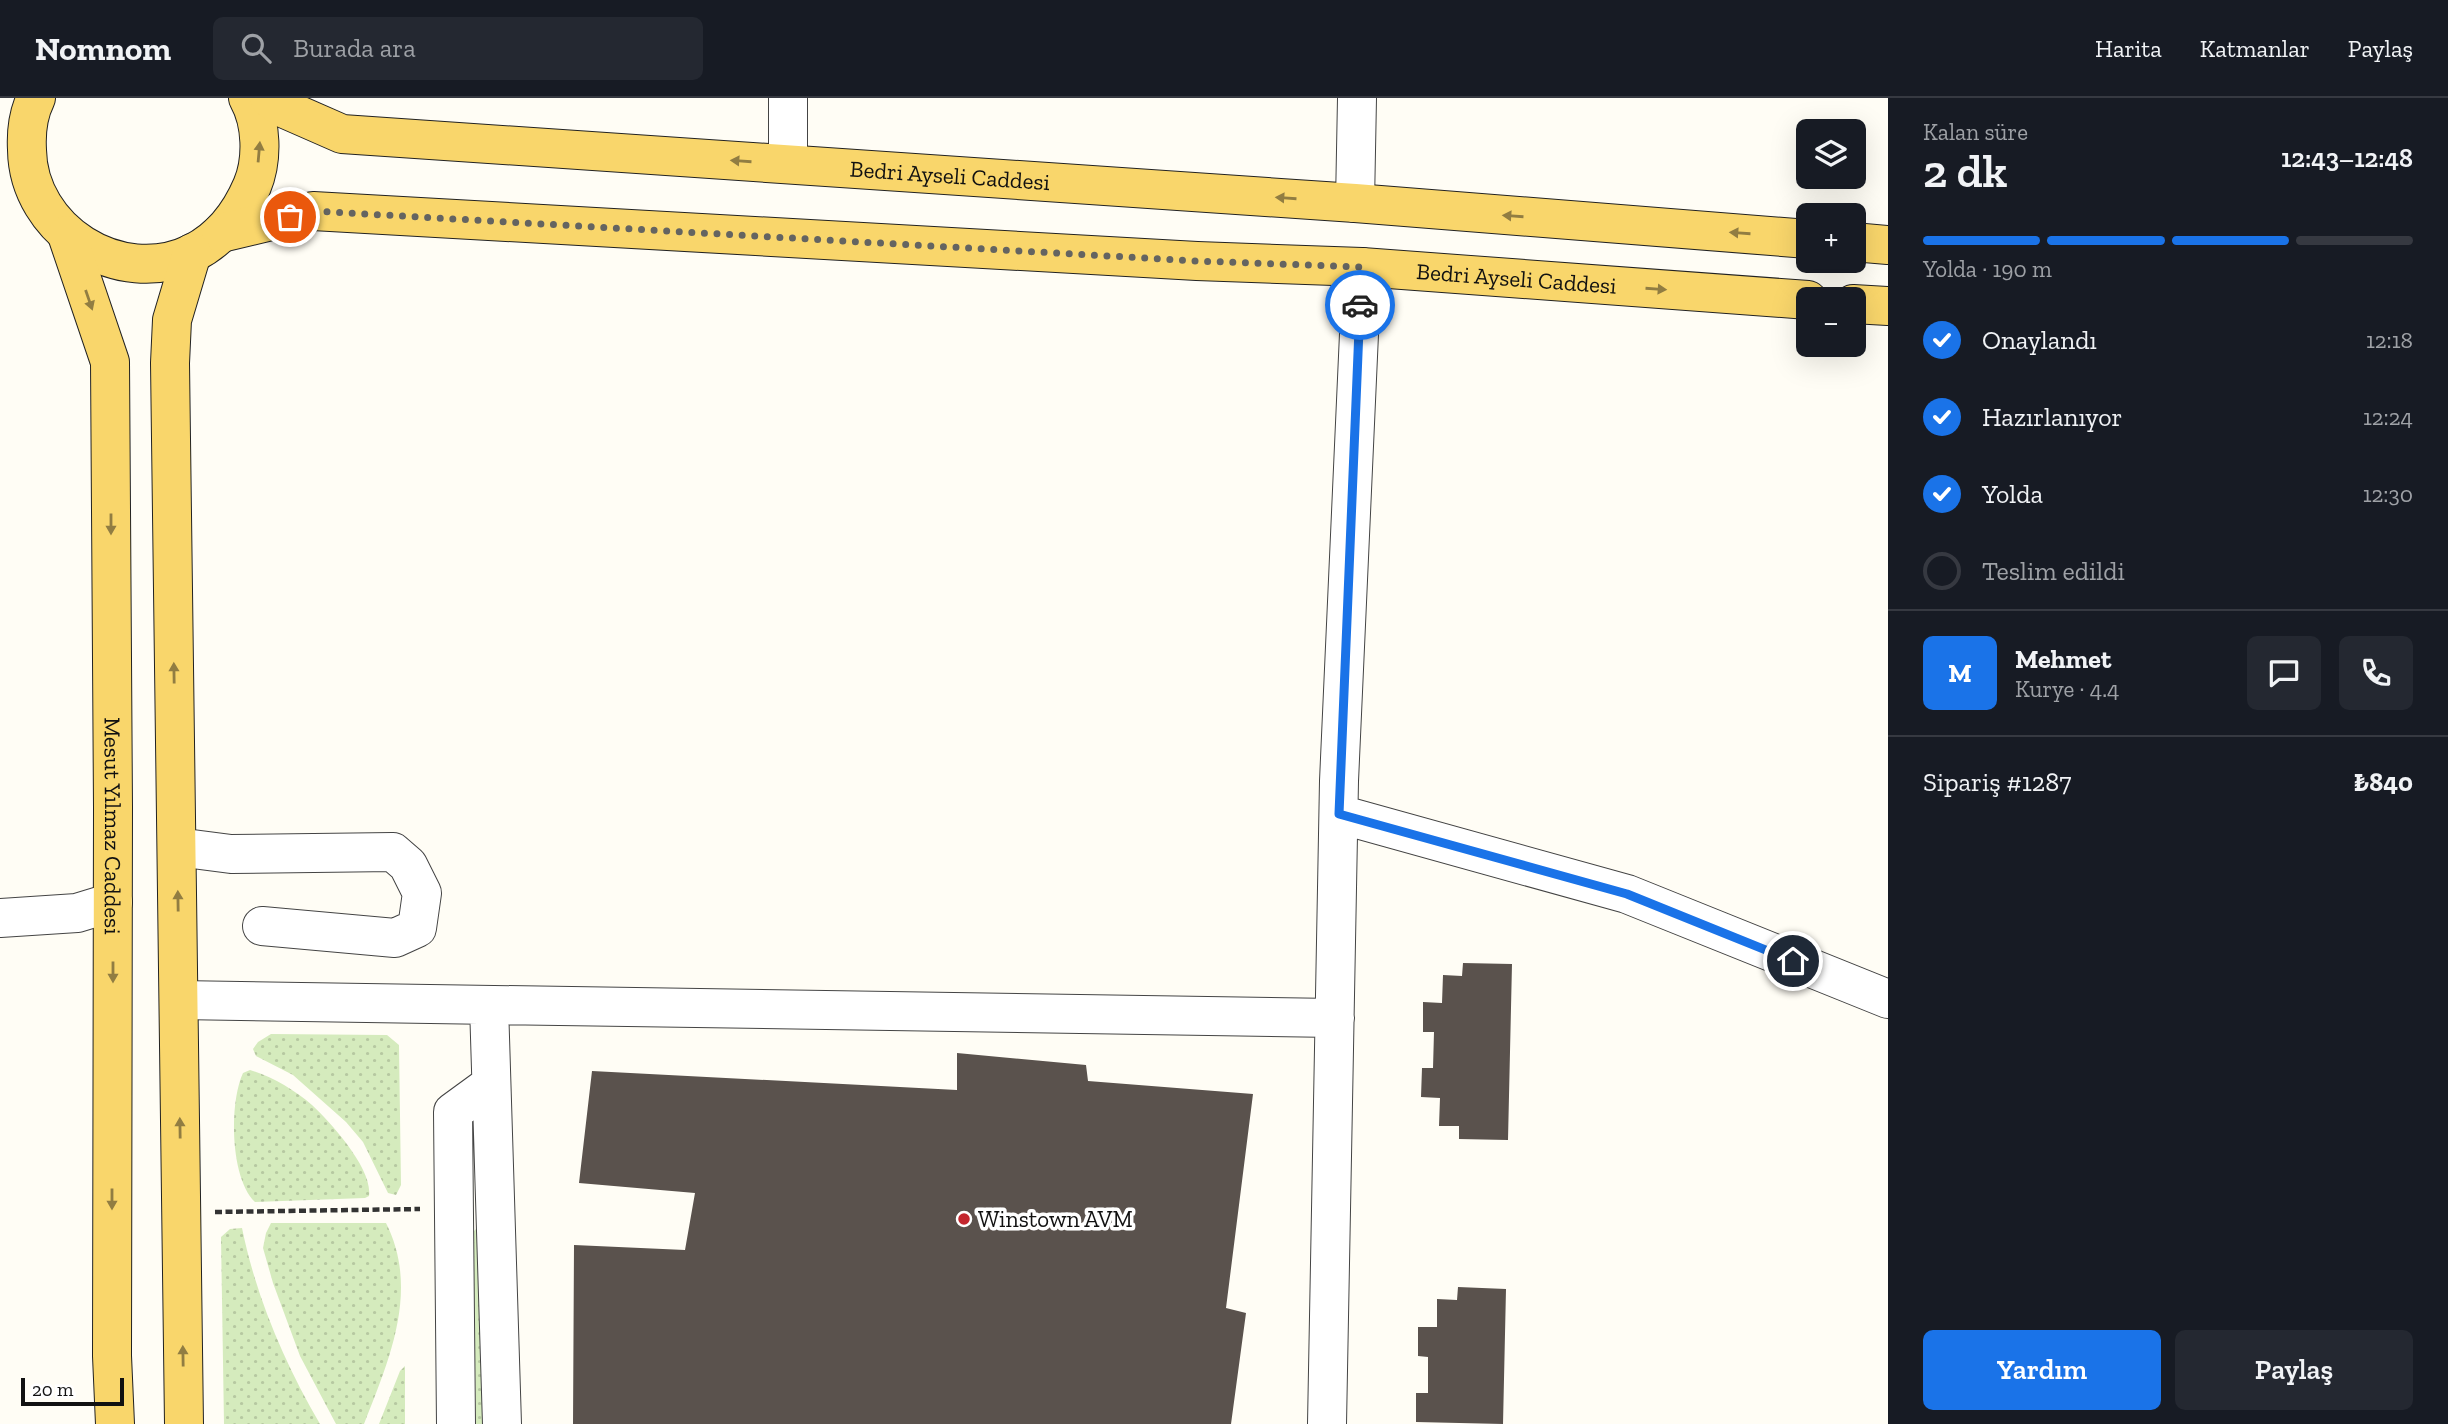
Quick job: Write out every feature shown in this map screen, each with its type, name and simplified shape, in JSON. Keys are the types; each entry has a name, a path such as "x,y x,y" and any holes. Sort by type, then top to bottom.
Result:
{"main road":[{"path":"36,98 26,132 27,161 33,188 47,214 67,235"},
{"path":"184,1424 170,363 172,320 206,243 243,207 257,174 260,140 253,106 248,98"},
{"name":"Bedri Ayseli Caddesi","path":"269,98 285,109 342,134 1355,203 1796,238"},
{"path":"0,166 33,188"},
{"name":"Bedri Ayseli Caddesi","path":"67,235 90,251 124,262 159,262 206,243 313,211 1183,261 1362,267 1796,299"},
{"name":"Mesut Yılmaz Caddesi","path":"67,235 110,362 112,1356 115,1424"},
{"path":"1866,243 1888,245"},
{"path":"1866,305 1888,306"}],"street":[{"path":"788,98 788,164"},
{"path":"1355,203 1357,98"},
{"path":"1327,1424 1339,814 1362,267"},
{"path":"1339,814 1627,894 1888,999"},
{"path":"177,847 232,854 393,852 408,865 422,893 418,928 396,938 262,926"},
{"path":"0,918 77,913 113,902"},
{"path":"179,1000 1335,1018"},
{"path":"489,1004 502,1424"},
{"path":"456,1424 453,1112 490,1085"}],"path":[{"path":"212,1212 454,1208"}],"green space":[{"path":"271,1034 387,1035 399,1045 401,1185 396,1195 388,1193 363,1142 346,1122 293,1075 256,1056 253,1049 258,1042"},
{"path":"250,1070 290,1089 320,1113 358,1160 368,1185 369,1196 255,1202 241,1176 234,1140 238,1086 243,1073"},
{"path":"271,1223 386,1223 396,1248 401,1299 391,1350 364,1424 336,1424 300,1356 263,1248"},
{"path":"242,1228 255,1279 273,1329 320,1424 224,1424 221,1237 230,1229"},
{"path":"476,1229 482,1231 484,1424 476,1424 473,1232"},
{"path":"405,1366 405,1424 379,1424 400,1371"}],"building":[{"path":"1463,963 1512,964 1508,1140 1459,1139 1459,1126 1439,1126 1440,1098 1421,1097 1422,1068 1433,1068 1434,1032 1423,1032 1423,1002 1442,1003 1443,975 1462,976"},
{"name":"Winstown AVM","path":"957,1053 1086,1065 1088,1081 1253,1094 1226,1308 1246,1313 1231,1424 573,1424 574,1245 685,1250 695,1193 579,1183 592,1071 957,1090"},
{"path":"1458,1287 1506,1289 1503,1424 1416,1422 1416,1393 1428,1393 1428,1357 1418,1356 1418,1327 1437,1327 1437,1299 1457,1300"}],"way so far":[{"path":"290,217 313,211 1197,261 1362,267 1360,305"}],"place":[{"name":"Winstown AVM","path":"964,1219"}],"route":[{"path":"1360,305 1339,814 1627,894 1793,961"}]}
